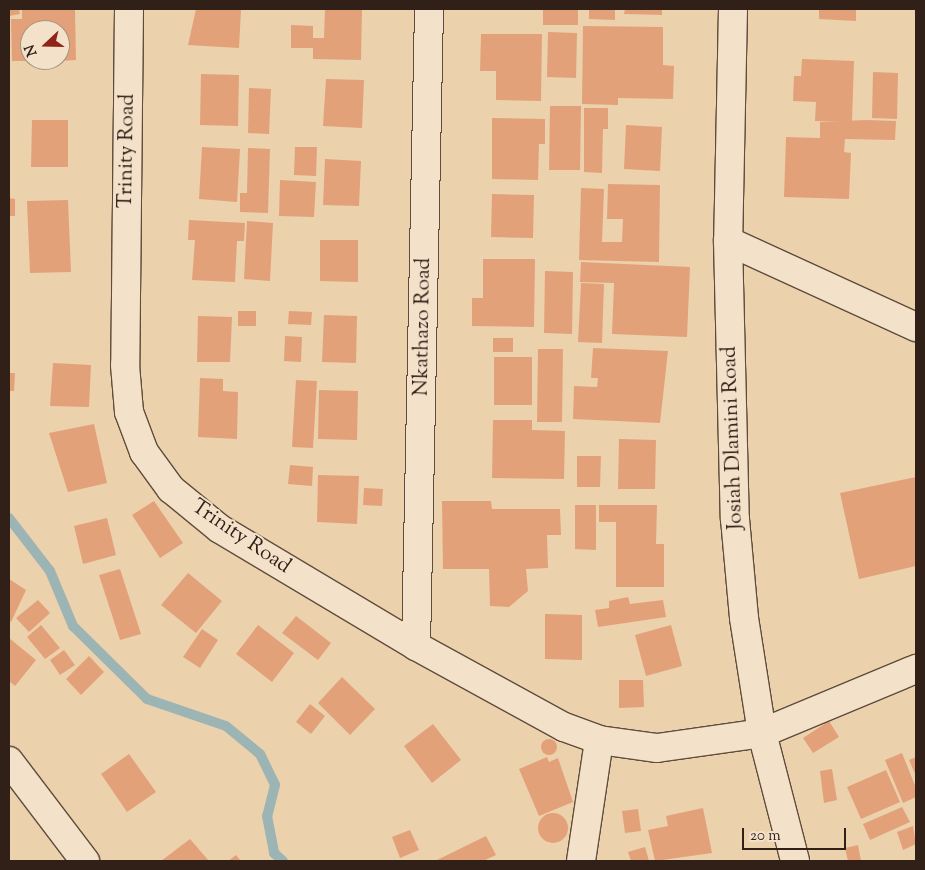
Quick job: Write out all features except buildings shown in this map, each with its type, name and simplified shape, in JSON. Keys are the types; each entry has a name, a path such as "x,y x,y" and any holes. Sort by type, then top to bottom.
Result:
{"street":[{"name":"Trinity Road","path":"128,9 125,365 129,412 144,452 171,489 220,528 416,646 564,727 599,740 658,748 762,733 916,669"},
{"name":"Nkathazo Road","path":"416,646 429,9"},
{"name":"Josiah Dlamini Road","path":"733,9 728,242 735,519 744,618 762,733 795,861"},
{"path":"728,242 916,327"},
{"path":"581,861 599,740"},
{"path":"9,761 85,861"}],"waterway":[{"path":"9,518 50,571 73,626 147,699 226,726 260,754 275,785 267,816 274,853 283,861"}]}
